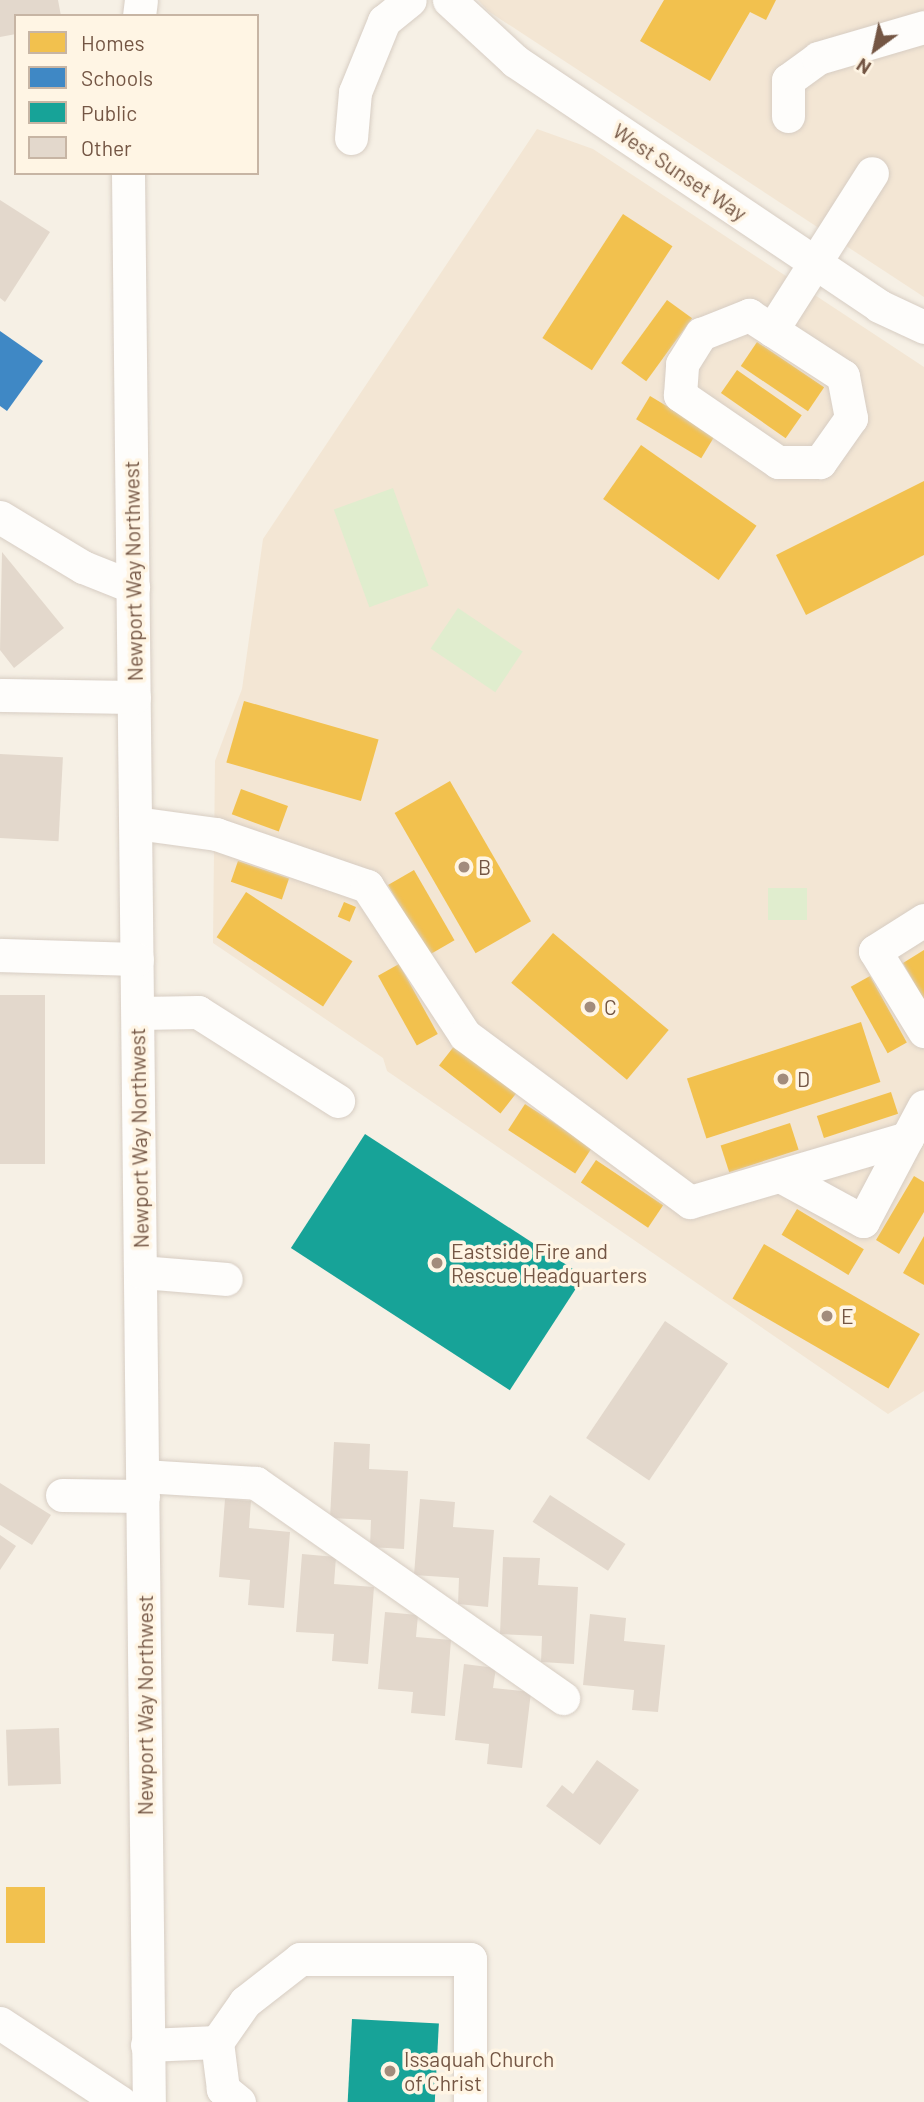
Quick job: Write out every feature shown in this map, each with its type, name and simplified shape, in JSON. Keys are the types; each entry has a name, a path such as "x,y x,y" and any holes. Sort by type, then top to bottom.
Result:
{"street":[{"path":"351,138 355,92 384,21 410,0"},
{"name":"West Sunset Way","path":"449,0 515,61 811,260 924,327"},
{"path":"788,116 788,80 818,58 924,27"},
{"path":"772,330 811,260 872,173"},
{"name":"Newport Way Northwest","path":"128,175 149,2102"},
{"path":"749,315 772,330 843,376 851,418 820,462 778,461 680,395 682,364 701,334 749,315"},
{"path":"0,517 83,567 133,587"},
{"path":"0,695 134,697"},
{"path":"136,823 216,834 367,886 465,1035 690,1202 784,1178 907,1138"},
{"path":"924,920 875,951 924,1031"},
{"path":"0,955 137,959"},
{"path":"138,1013 198,1012 338,1101"},
{"path":"784,1178 863,1221 924,1106"},
{"path":"141,1272 226,1279"},
{"path":"62,1495 143,1486 256,1483 563,1698"},
{"path":"239,2102 223,2089 217,2042 245,2002 300,1959 470,1959 470,2102"},
{"path":"0,2023 120,2102"},
{"path":"147,2045 217,2042"}],"shaded area":[{"path":"478,0 924,0 924,297 488,11"},
{"path":"537,129 593,149 924,367 924,1391 888,1414 387,1071 383,1058 213,943 215,761 242,689 263,539"}],"green space":[{"path":"393,488 429,586 369,607 334,510"},
{"path":"458,608 523,652 495,692 431,649"},
{"path":"768,888 807,888 807,920 768,920"}],"building: Homes":[{"path":"664,0 776,0 766,20 750,12 710,81 640,41"},
{"path":"623,214 672,246 592,370 542,338"},
{"path":"667,300 692,318 646,381 621,363"},
{"path":"757,342 824,387 808,411 741,366"},
{"path":"737,370 802,415 786,438 721,393"},
{"path":"650,396 715,435 701,458 636,419"},
{"path":"641,445 757,526 719,580 603,499"},
{"path":"924,481 924,555 806,615 776,555"},
{"path":"244,701 379,740 361,801 226,763"},
{"name":"B","path":"450,781 531,921 476,953 395,813"},
{"path":"241,789 288,806 279,831 232,814"},
{"path":"238,861 289,879 282,899 231,882"},
{"path":"414,870 455,940 429,955 388,885"},
{"path":"246,892 353,961 323,1006 217,937"},
{"path":"344,902 356,907 350,922 338,917"},
{"name":"C","path":"553,933 669,1030 627,1080 511,983"},
{"path":"924,950 924,1000 903,963"},
{"path":"399,964 438,1034 417,1046 378,976"},
{"path":"870,976 907,1042 888,1053 851,987"},
{"name":"D","path":"861,1022 880,1082 706,1138 687,1079"},
{"path":"455,1045 516,1093 500,1114 439,1065"},
{"path":"891,1092 898,1114 824,1138 817,1116"},
{"path":"525,1104 592,1148 575,1174 508,1130"},
{"path":"790,1123 799,1150 729,1172 721,1146"},
{"path":"596,1160 663,1205 648,1228 581,1182"},
{"path":"914,1176 924,1182 924,1212 899,1254 876,1240"},
{"path":"797,1209 864,1249 848,1275 782,1235"},
{"path":"924,1236 924,1285 903,1273"},
{"name":"E","path":"764,1244 920,1334 888,1389 732,1299"},
{"path":"6,1887 45,1887 45,1943 6,1943"}],"building: Schools":[{"path":"0,331 43,361 7,411 0,406"}],"building: Public":[{"name":"Eastside Fire and Rescue Headquarters","path":"365,1134 584,1276 510,1390 291,1248"},
{"path":"352,2019 439,2024 435,2102 348,2102"}],"building: Other":[{"path":"0,0 58,0 61,14 14,14 14,34 0,37"},
{"path":"0,200 50,232 5,302 0,298"},
{"path":"2,552 64,628 14,668 0,650"},
{"path":"0,754 63,757 59,841 0,838"},
{"path":"0,995 45,995 45,1164 0,1164"},
{"path":"665,1321 728,1363 649,1480 586,1438"},
{"path":"334,1442 370,1444 369,1469 408,1471 404,1549 370,1547 371,1520 330,1518"},
{"path":"0,1483 51,1515 32,1545 0,1525"},
{"path":"550,1495 625,1544 608,1571 533,1522"},
{"path":"225,1499 251,1501 249,1528 290,1532 284,1608 248,1605 250,1580 219,1577"},
{"path":"420,1499 455,1502 453,1527 494,1530 488,1607 458,1604 459,1578 414,1575"},
{"path":"0,1535 16,1546 0,1570"},
{"path":"302,1554 336,1557 334,1584 374,1587 368,1664 332,1661 334,1634 296,1632"},
{"path":"503,1557 540,1558 538,1585 578,1587 574,1664 541,1662 542,1636 500,1634"},
{"path":"385,1612 418,1615 416,1637 451,1640 445,1716 411,1713 413,1692 378,1689"},
{"path":"590,1614 626,1618 624,1641 665,1645 658,1712 632,1710 634,1690 583,1685"},
{"path":"464,1664 496,1668 493,1688 531,1692 522,1768 487,1764 489,1744 455,1740"},
{"path":"59,1728 61,1784 8,1786 6,1730"},
{"path":"597,1760 639,1790 600,1845 546,1806 562,1785 573,1794"}],"place":[{"name":"B","path":"464,867"},
{"name":"C","path":"590,1007"},
{"name":"D","path":"783,1079"},
{"name":"Eastside Fire and Rescue Headquarters","path":"437,1263"},
{"name":"E","path":"827,1316"},
{"name":"Issaquah Church of Christ","path":"390,2071"}]}
